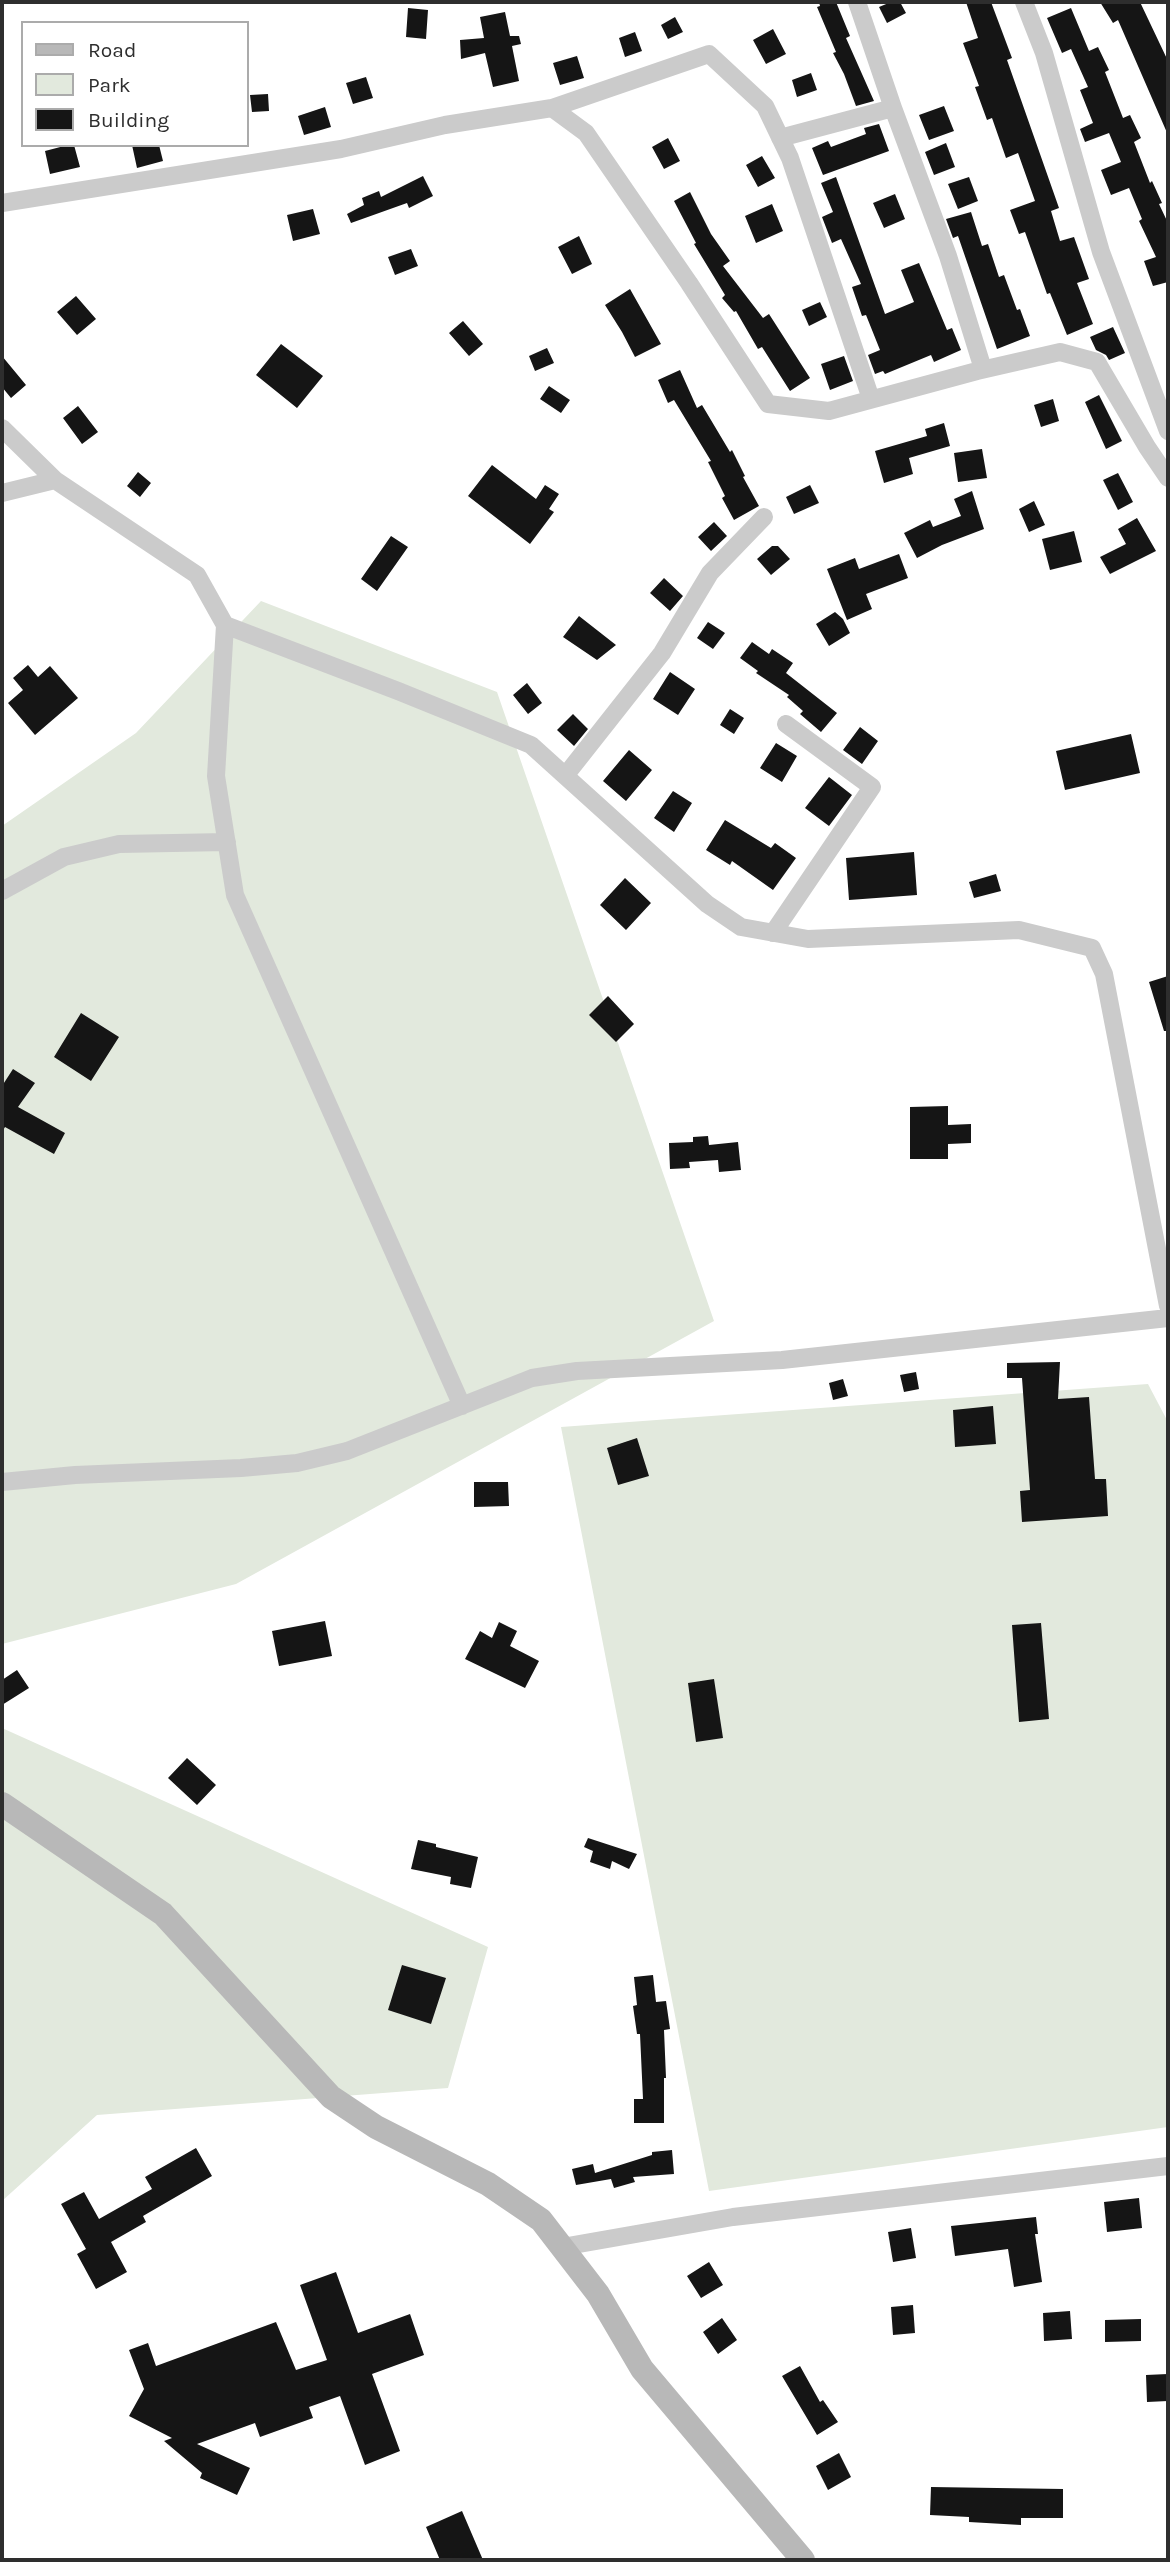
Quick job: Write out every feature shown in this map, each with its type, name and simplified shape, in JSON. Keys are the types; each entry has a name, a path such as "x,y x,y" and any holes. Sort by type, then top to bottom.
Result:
{"main road":[{"path":"2,1804 163,1914 331,2097 376,2127 488,2184 541,2220 598,2294 642,2369 803,2560"}],"street":[{"path":"857,2 948,257 983,369"},
{"path":"1024,2 1044,53 1101,252 1168,431"},
{"path":"2,203 341,149 445,125 552,108 709,54 765,106 790,158 872,399"},
{"path":"552,108 586,133 690,283 768,404 829,411 983,369 1060,352 1097,362 1168,478"},
{"path":"780,138 893,108"},
{"path":"2,428 55,480 197,575 225,625 216,776 235,895 462,1406"},
{"path":"2,492 55,480"},
{"path":"565,776 662,653 710,573 764,517"},
{"path":"225,625 531,745 707,904 741,927 808,939 1019,930 1092,948 1104,974 1168,1306"},
{"path":"773,933 872,787 786,724"},
{"path":"2,891 64,857 119,844 227,842"},
{"path":"2,1482 75,1475 297,1463 347,1451 532,1378 577,1371 782,1360 1168,1318"},
{"path":"562,2247 733,2217 1168,2166"}],"green space":[{"path":"261,601 497,692 714,1321 236,1584 2,1644 2,826 136,733"},
{"path":"1148,1384 1168,1422 1168,2127 709,2191 561,1427"},
{"path":"2,1728 488,1947 448,2088 97,2115 2,2201"}],"building":[{"path":"819,2 836,2 850,36 846,38 874,101 856,106 833,53 836,52 817,7 820,6"},
{"path":"900,2 906,13 887,23 879,7"},
{"path":"966,2 991,2 1012,58 1007,60 1059,208 1051,211 1060,241 1074,237 1089,279 1077,283 1093,324 1067,335 1050,293 1047,294 1025,232 1019,234 1010,210 1035,201 1018,153 1006,158 992,118 987,120 975,87 979,86 963,43 978,38"},
{"path":"1100,2 1140,2 1168,61 1168,135 1118,20 1113,23"},
{"path":"408,8 428,10 426,39 406,37"},
{"path":"1071,8 1089,51 1098,47 1109,70 1105,72 1123,118 1130,115 1141,138 1134,142 1150,183 1152,181 1162,203 1159,204 1168,223 1168,282 1153,286 1144,261 1156,257 1139,221 1142,219 1129,188 1111,195 1101,170 1121,162 1109,133 1085,142 1080,129 1093,123 1080,90 1088,87 1071,49 1062,53 1047,18"},
{"path":"505,12 510,36 519,36 521,44 512,46 519,81 493,87 485,53 461,59 460,40 484,38 480,17"},
{"path":"675,17 683,32 668,39 661,25"},
{"path":"773,29 786,54 766,64 753,40"},
{"path":"635,32 642,51 625,57 619,38"},
{"path":"577,56 584,78 560,85 553,63"},
{"path":"811,73 817,90 797,97 792,80"},
{"path":"366,77 373,98 353,104 346,83"},
{"path":"268,94 269,111 252,112 250,95"},
{"path":"944,106 954,131 929,140 919,115"},
{"path":"325,107 331,127 304,135 298,116"},
{"path":"879,124 889,151 823,175 812,148 828,141 831,147 866,134 864,128"},
{"path":"668,138 680,161 664,169 652,147"},
{"path":"946,143 955,167 934,175 925,152"},
{"path":"75,147 80,167 50,174 45,151"},
{"path":"132,147 160,147 163,161 137,168"},
{"path":"762,156 775,178 758,187 746,165"},
{"path":"423,176 433,196 409,208 407,203 351,223 347,214 364,205 362,198 379,191 381,197"},
{"path":"836,177 885,314 914,302 901,270 919,263 947,330 952,328 961,350 934,362 931,355 885,374 883,371 875,374 868,355 880,350 866,315 862,316 852,287 861,284 841,239 832,243 822,217 833,212 821,183"},
{"path":"969,177 978,201 958,209 948,184"},
{"path":"690,192 711,234 730,261 723,266 763,318 769,314 810,378 790,391 762,347 758,349 736,311 722,298 725,295 694,244 696,243 674,201"},
{"path":"895,194 905,219 884,228 873,203"},
{"path":"772,204 783,231 756,243 745,216"},
{"path":"313,209 320,234 293,241 287,215"},
{"path":"971,212 982,246 988,244 999,277 1004,275 1030,336 997,349 958,236 953,238 946,219"},
{"path":"579,236 592,264 572,274 558,247"},
{"path":"411,249 418,266 395,275 388,257"},
{"path":"630,289 661,344 635,357 605,305"},
{"path":"76,296 96,319 77,335 57,312"},
{"path":"820,302 827,317 809,326 802,310"},
{"path":"463,321 483,344 469,356 449,333"},
{"path":"1113,327 1125,353 1109,360 1106,355 1096,350 1090,337"},
{"path":"281,344 323,376 297,408 256,375"},
{"path":"547,348 554,363 535,371 529,356"},
{"path":"2,356 26,385 11,398 2,387"},
{"path":"844,356 853,381 830,390 821,364"},
{"path":"680,370 697,408 702,405 730,452 732,450 759,506 734,520 722,498 725,496 708,462 711,461 674,400 668,403 658,380"},
{"path":"549,386 570,400 561,413 540,399"},
{"path":"1099,395 1122,441 1106,449 1085,402"},
{"path":"1053,399 1059,421 1041,427 1034,405"},
{"path":"78,406 98,432 82,444 63,418"},
{"path":"944,423 950,446 909,458 913,474 884,483 875,451 927,436 925,429"},
{"path":"982,449 987,478 958,482 954,453"},
{"path":"492,465 536,499 545,485 559,494 549,509 554,512 530,544 468,496"},
{"path":"138,472 151,483 140,497 127,486"},
{"path":"1118,473 1133,502 1118,510 1103,480"},
{"path":"810,485 819,503 794,514 786,497"},
{"path":"972,491 984,529 917,558 904,533 930,520 933,527 961,516 954,499"},
{"path":"1034,501 1045,525 1029,532 1019,509"},
{"path":"1137,518 1156,551 1110,574 1100,557 1126,544 1118,529"},
{"path":"714,522 727,536 711,551 698,537"},
{"path":"1074,531 1082,562 1050,570 1042,539"},
{"path":"391,536 408,547 377,591 361,579"},
{"path":"772,546 778,546 790,559 771,575 757,559"},
{"path":"899,554 908,578 866,594 872,609 847,620 827,569 855,558 859,569"},
{"path":"664,578 683,596 670,611 650,593"},
{"path":"835,612 843,619 850,633 829,646 816,624"},
{"path":"579,616 616,645 597,660 563,637"},
{"path":"708,622 725,633 713,649 697,638"},
{"path":"752,642 769,654 772,649 793,663 786,673 837,713 821,732 800,714 803,711 787,697 789,695 756,673 758,671 740,658"},
{"path":"28,665 38,677 50,666 78,698 35,735 8,703 23,690 13,678"},
{"path":"670,672 695,689 678,715 653,699"},
{"path":"527,683 542,703 528,714 513,695"},
{"path":"730,709 744,718 734,734 720,725"},
{"path":"573,714 588,729 574,746 557,730"},
{"path":"860,727 878,741 862,764 843,750"},
{"path":"1131,734 1140,773 1065,790 1056,751"},
{"path":"776,743 797,756 782,782 760,768"},
{"path":"629,750 652,770 626,801 603,781"},
{"path":"829,777 852,795 829,826 805,808"},
{"path":"673,791 692,803 674,832 654,818"},
{"path":"725,820 771,848 775,843 796,858 773,890 732,861 730,865 706,850"},
{"path":"914,852 917,895 849,900 846,858"},
{"path":"996,874 1001,891 974,898 969,882"},
{"path":"625,878 651,903 626,930 600,905"},
{"path":"1168,976 1168,1031 1164,1031 1149,982"},
{"path":"608,996 634,1024 616,1042 589,1015"},
{"path":"81,1013 119,1037 91,1081 54,1057"},
{"path":"13,1069 35,1083 18,1107 65,1133 54,1154 5,1127 2,1132 2,1086"},
{"path":"948,1106 948,1125 971,1124 971,1143 948,1144 948,1159 910,1159 910,1107"},
{"path":"708,1136 709,1145 738,1142 741,1170 719,1172 718,1160 689,1162 690,1168 670,1169 669,1143 693,1142 693,1137"},
{"path":"1060,1362 1058,1399 1089,1397 1095,1479 1106,1479 1108,1516 1022,1522 1020,1491 1030,1490 1022,1378 1007,1378 1007,1363"},
{"path":"916,1372 919,1389 904,1392 900,1375"},
{"path":"843,1379 848,1396 833,1400 829,1383"},
{"path":"993,1406 996,1444 955,1447 953,1410"},
{"path":"637,1438 649,1476 618,1485 607,1448"},
{"path":"474,1482 508,1482 509,1506 474,1507"},
{"path":"325,1621 332,1656 279,1666 272,1631"},
{"path":"499,1622 517,1631 510,1646 539,1661 525,1688 465,1659 480,1631 492,1638"},
{"path":"1041,1623 1049,1719 1019,1722 1012,1625"},
{"path":"17,1670 29,1688 2,1705 2,1680"},
{"path":"714,1679 723,1738 696,1742 688,1683"},
{"path":"187,1758 216,1785 197,1805 168,1778"},
{"path":"588,1838 637,1854 629,1869 612,1861 610,1869 590,1862 593,1851 584,1847"},
{"path":"418,1840 478,1857 471,1888 450,1884 451,1877 411,1869"},
{"path":"402,1965 446,1978 431,2024 388,2010"},
{"path":"653,1975 656,2002 666,2001 670,2029 664,2030 664,2123 634,2123 634,2099 643,2099 640,2034 637,2034 633,2006 637,2005 634,1977"},
{"path":"196,2148 212,2176 143,2216 146,2222 111,2242 127,2272 96,2289 77,2254 86,2249 61,2204 84,2192 99,2219 152,2189 145,2177"},
{"path":"672,2150 674,2174 633,2177 635,2182 614,2188 611,2179 576,2185 572,2169 593,2164 595,2173 652,2155 652,2152"},
{"path":"1139,2198 1142,2228 1107,2232 1104,2202"},
{"path":"1036,2217 1038,2234 1035,2234 1042,2282 1014,2287 1008,2249 955,2256 951,2226"},
{"path":"911,2228 916,2258 893,2262 888,2232"},
{"path":"709,2262 723,2285 701,2298 687,2276"},
{"path":"336,2272 358,2333 410,2314 424,2355 372,2374 400,2451 365,2465 340,2396 309,2407 313,2418 260,2437 255,2423 197,2444 250,2468 237,2495 200,2478 202,2473 164,2441 172,2438 129,2416 144,2389 129,2350 148,2343 156,2366 276,2322 296,2370 327,2360 300,2285"},
{"path":"913,2305 915,2333 893,2335 891,2307"},
{"path":"1070,2311 1072,2339 1044,2341 1043,2313"},
{"path":"722,2318 737,2340 718,2354 703,2332"},
{"path":"1141,2319 1141,2341 1105,2342 1105,2320"},
{"path":"800,2366 820,2402 823,2400 838,2422 817,2435 782,2376"},
{"path":"1168,2374 1168,2401 1147,2402 1146,2375"},
{"path":"839,2453 851,2477 828,2490 816,2466"},
{"path":"931,2487 1063,2489 1063,2518 1021,2518 1021,2525 969,2522 969,2517 930,2515"},
{"path":"462,2511 483,2560 440,2560 426,2527"}]}
